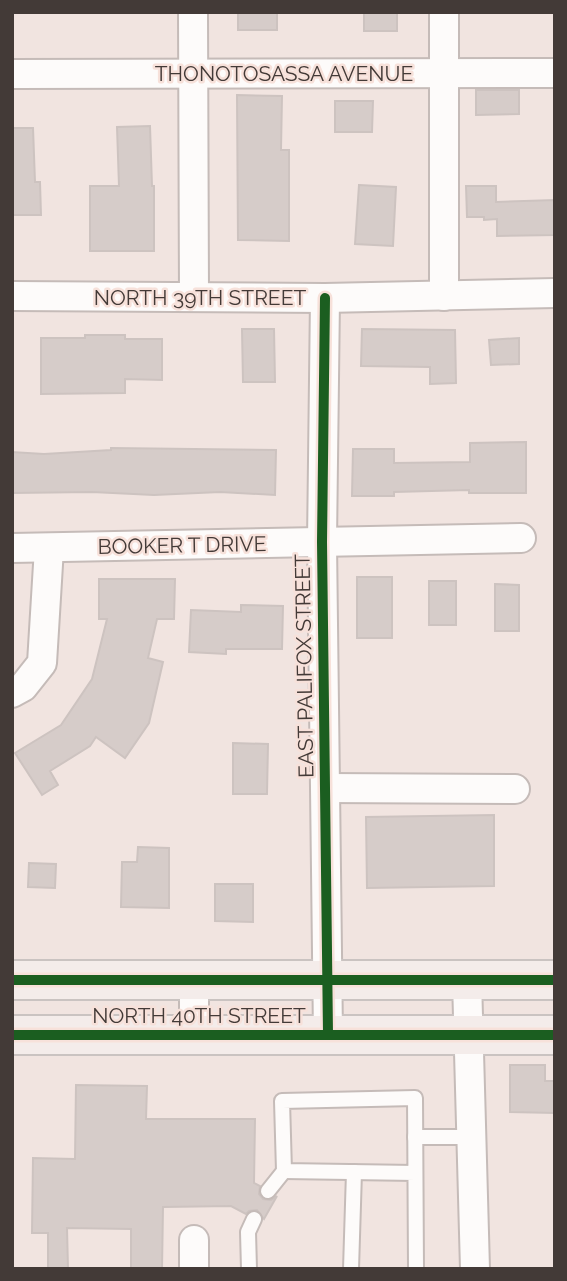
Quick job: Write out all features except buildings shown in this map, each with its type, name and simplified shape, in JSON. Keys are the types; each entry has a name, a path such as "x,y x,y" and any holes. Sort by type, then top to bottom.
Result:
{"main road":[{"name":"NORTH 40TH STREET","path":"12,981 555,980"},
{"name":"NORTH 40TH STREET","path":"12,1035 555,1035"}],"street":[{"path":"193,12 194,296"},
{"path":"444,12 444,296"},
{"name":"THONOTOSASSA AVENUE","path":"12,74 555,74"},
{"name":"NORTH 39TH STREET","path":"12,296 325,298 555,293"},
{"name":"EAST PALIFOX STREET","path":"325,298 322,542 328,1034"},
{"name":"BOOKER T DRIVE","path":"12,548 521,538"},
{"path":"12,693 23,687 42,663 48,548"},
{"path":"326,788 514,789"},
{"path":"194,980 194,1034"},
{"path":"467,980 475,1269"},
{"path":"194,1240 194,1269"}],"lane":[{"path":"268,1191 284,1171 282,1101 415,1098 416,1269"},
{"path":"415,1137 470,1137"},
{"path":"284,1171 415,1173"},
{"path":"351,1269 354,1172"},
{"path":"249,1269 248,1232 254,1219"}],"cycle path":[{"path":"325,298 322,542 328,1034"},
{"path":"12,980 555,980"},
{"path":"12,1035 555,1035"}]}
